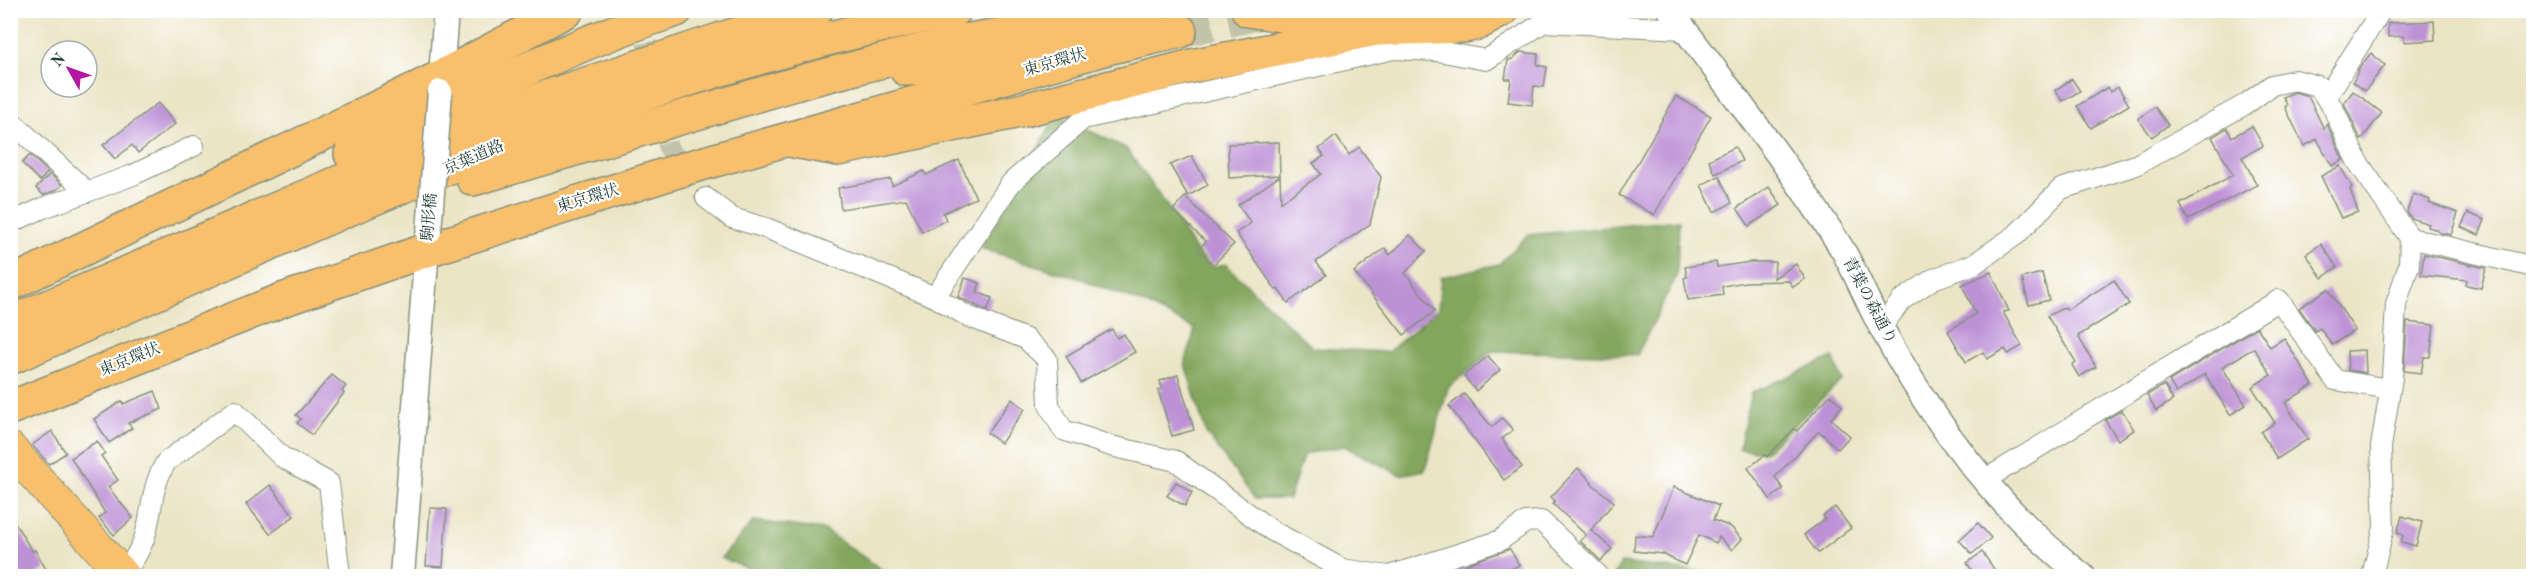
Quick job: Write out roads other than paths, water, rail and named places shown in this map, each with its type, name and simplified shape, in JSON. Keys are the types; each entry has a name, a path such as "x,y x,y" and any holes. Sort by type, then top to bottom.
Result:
{"highway":[{"path":"10,284 441,85 567,10"},
{"path":"88,289 500,81 676,10"},
{"name":"京葉道路","path":"10,323 538,100 816,10"},
{"name":"京葉道路","path":"10,358 373,200 532,134 730,66 896,22 955,10"},
{"path":"373,200 416,196 569,150 951,43 1152,10"},
{"path":"1248,10 1376,29 1445,28 1490,17"},
{"path":"786,139 838,149 1024,110 1191,66 1376,29"},
{"name":"東京環状","path":"10,408 428,241 1107,48 1180,31"},
{"path":"850,70 946,67 1086,47 1107,48"}],"main road":[{"path":"10,448 123,576"}],"street":[{"name":"駒形橋","path":"402,576 446,10"},
{"path":"2326,98 2380,12"},
{"path":"935,297 1011,183 1083,119 1394,49 1438,51 1486,60 1544,22 1677,20"},
{"name":"青葉の森通り","path":"1677,20 1817,210 1845,255 1881,327 1942,428 1983,481 2050,551 2083,576"},
{"path":"1881,327 1902,300 1933,279 1974,264 2016,235 2061,189 2136,165 2246,104 2272,85 2295,80 2318,86 2333,108 2357,161 2410,238 2409,265 2396,304 2396,336 2381,447 2384,527 2372,576"},
{"path":"10,120 87,192"},
{"path":"10,223 43,208 133,175 194,146"},
{"path":"706,198 732,218 766,228 935,297 967,316 1026,339 1047,359 1050,405 1063,430 1112,446 1176,461 1270,530 1342,569 1389,576 1499,541 1526,522 1541,521 1599,576"},
{"path":"2410,238 2534,267"},
{"path":"1983,481 2279,300 2335,380 2390,389"},
{"path":"123,576 144,537 151,498 161,470 167,461 235,411 282,458 329,483 340,576"}],"tunnel":[{"path":"1180,31 1276,10"},
{"path":"640,13 653,72"},
{"path":"661,113 668,147 706,198"}]}
